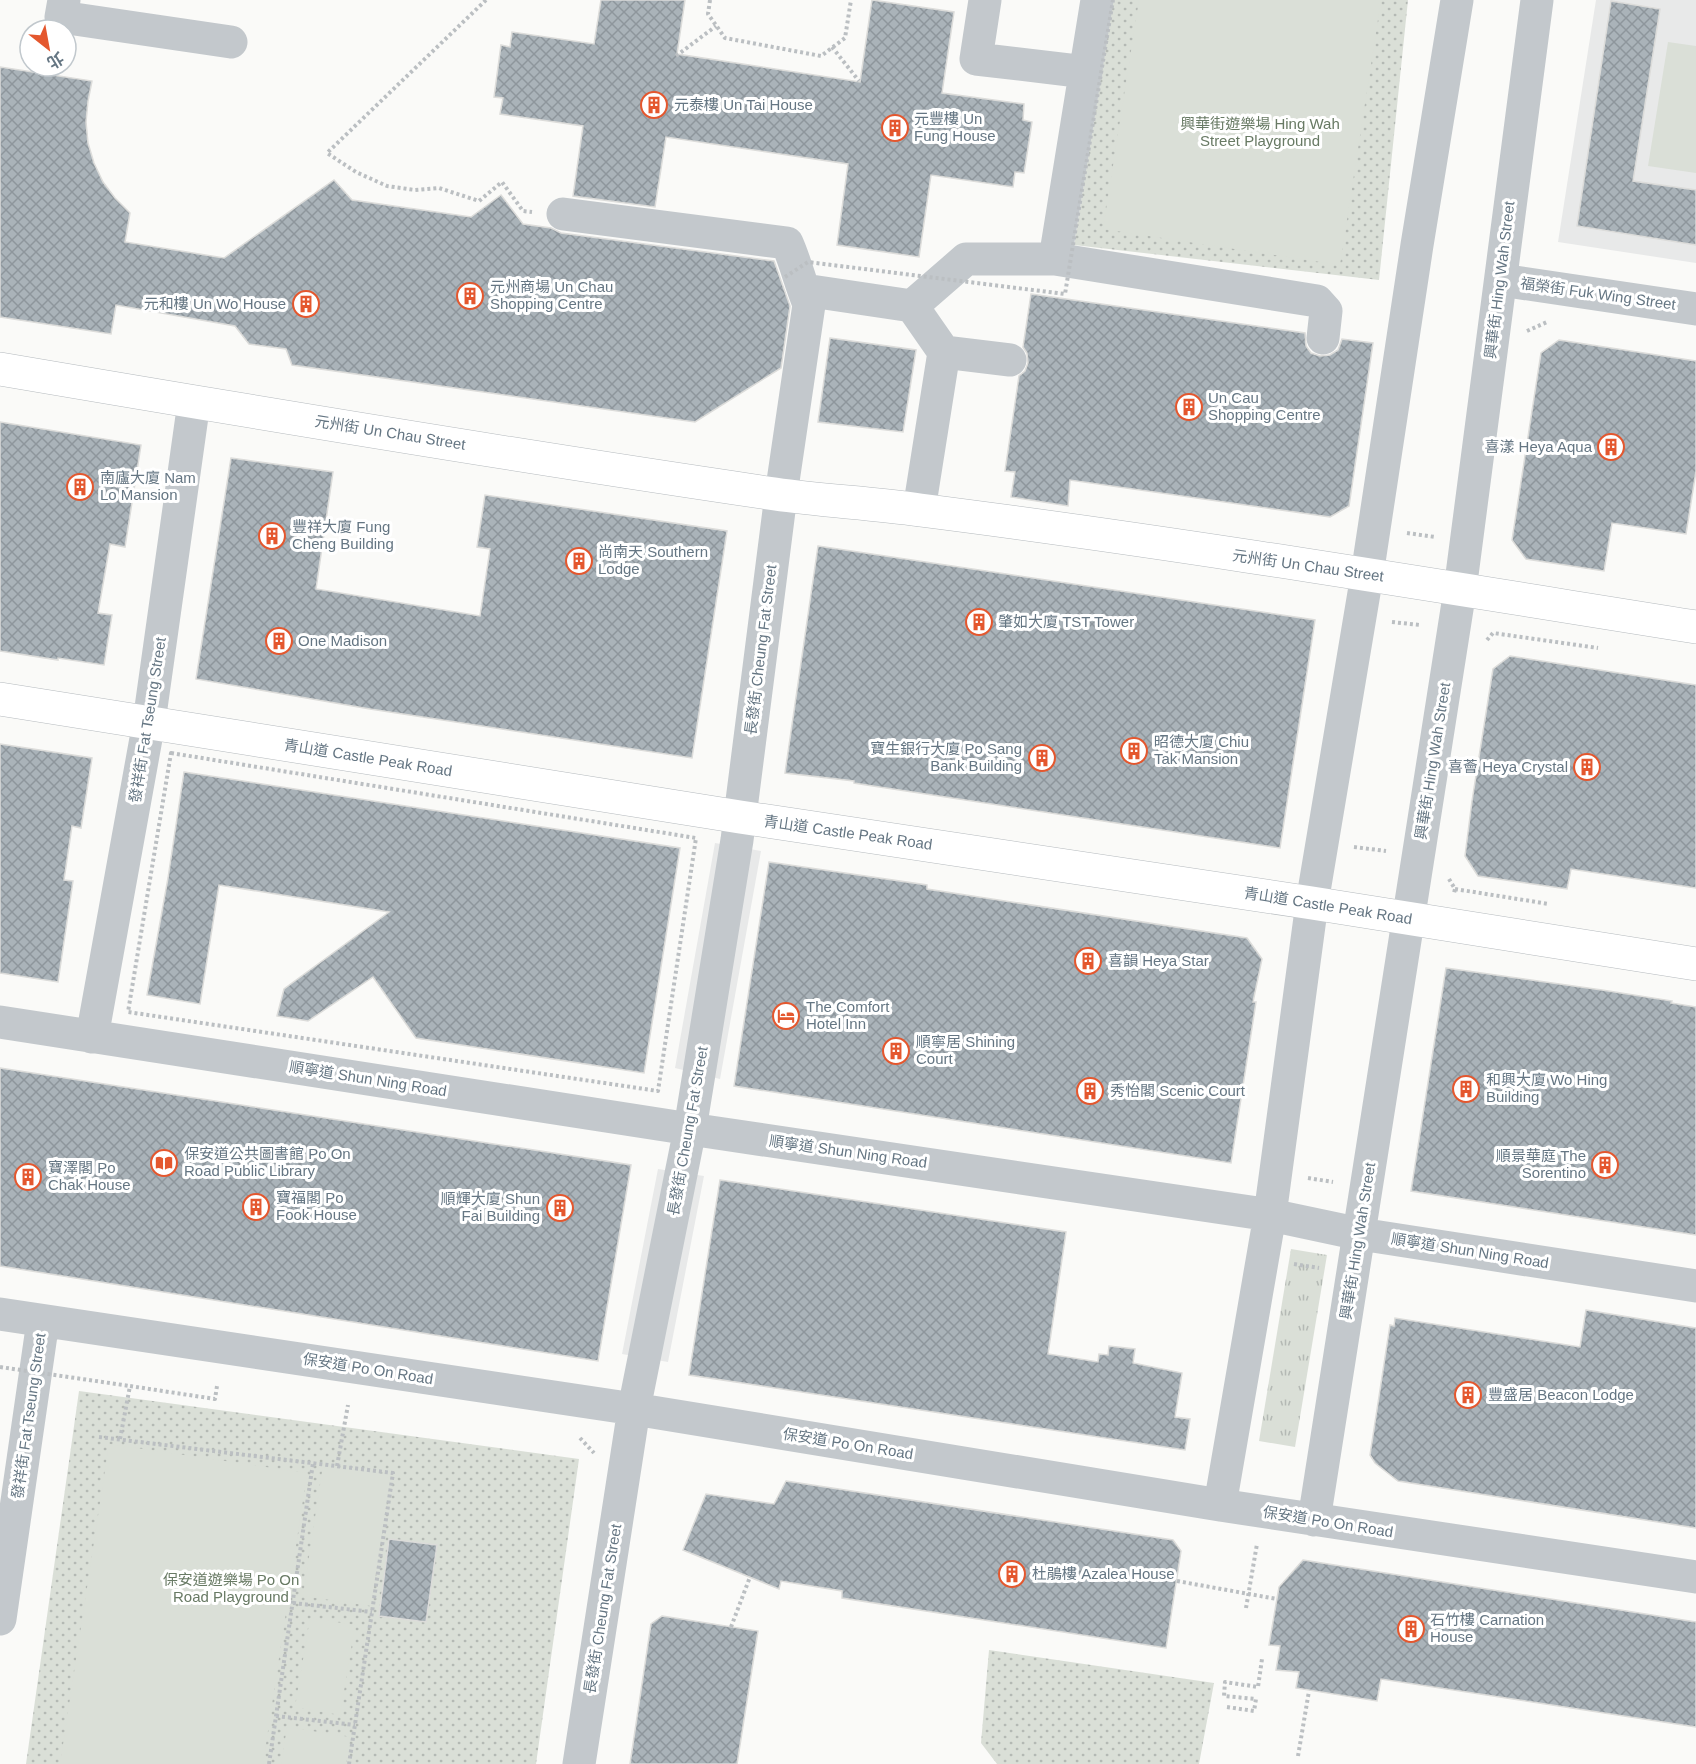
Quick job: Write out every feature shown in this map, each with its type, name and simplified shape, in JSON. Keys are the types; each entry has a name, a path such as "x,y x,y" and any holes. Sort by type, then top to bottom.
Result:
{"main road":[{"name":"元州街 Un Chau Street","path":"0,369 781,495 919,510 1367,575 1696,627"},
{"name":"青山道 Castle Peak Road","path":"0,699 740,817 1312,903 1696,964"}],"street":[{"path":"64,0 62,17 231,42"},
{"path":"985,0 976,59 1086,72"},
{"path":"1055,259 1097,0"},
{"path":"1220,1505 1270,1215 1312,903 1367,575 1457,0"},
{"name":"興華街 Hing Wah Street","path":"1314,1520 1460,590 1537,0"},
{"path":"563,214 787,243 809,304"},
{"path":"912,306 966,259 1055,259 1317,301 1326,311 1323,339"},
{"name":"福榮街 Fuk Wing Street","path":"1501,279 1696,309"},
{"path":"781,495 811,291 912,306 944,352 919,510"},
{"path":"944,352 1010,360"},
{"name":"發祥街 Fat Tseung Street","path":"92,1036 149,722 194,402"},
{"name":"長發街 Cheung Fat Street","path":"579,1764 634,1409 690,1129 740,817 781,495"},
{"name":"順寧道 Shun Ning Road","path":"0,1022 690,1129 1270,1215 1360,1234 1696,1286"},
{"name":"保安道 Po On Road","path":"0,1314 634,1409 1314,1520 1696,1577"},
{"name":"發祥街 Fat Tseung Street","path":"0,1619 43,1321"}],"path":[{"path":"486,0 327,153 356,172 387,186 415,190 439,188 479,201 502,182 523,211 563,214"},
{"path":"710,0 708,14 725,38 820,56 845,38 851,0"},
{"path":"785,277 808,262 1065,294 1113,0"},
{"path":"676,56 716,26"},
{"path":"832,47 859,81"},
{"path":"1525,331 1553,319"},
{"path":"1374,527 1466,542"},
{"path":"1359,618 1493,633 1606,649"},
{"path":"1482,645 1493,633"},
{"path":"171,753 696,838 658,1091 128,1012 171,753"},
{"path":"1322,843 1446,859 1448,876 1455,889"},
{"path":"1275,1172 1367,1189"},
{"path":"1262,1259 1353,1273"},
{"path":"0,1367 214,1399 217,1386"},
{"path":"120,1439 130,1386"},
{"path":"337,1466 348,1405"},
{"path":"99,1437 393,1473 349,1764"},
{"path":"269,1764 313,1463"},
{"path":"1246,1608 1257,1540"},
{"path":"731,1627 750,1577"},
{"path":"1177,1581 1277,1599"},
{"path":"293,1603 372,1612"},
{"path":"1227,1707 1254,1711 1256,1699 1224,1696 1225,1682 1258,1687 1262,1659"},
{"path":"1298,1756 1308,1691"},
{"path":"276,1716 355,1725"}],"shaded area":[{"path":"1596,0 1696,0 1696,263 1558,242"},
{"path":"715,843 761,851 720,1079 675,1068"},
{"path":"658,1169 704,1176 668,1362 622,1354"}],"green space":[{"name":"興華街遊樂場 Hing Wah Street Playground","path":"1113,0 1408,0 1379,280 1074,245"},
{"name":"興華街遊樂場 Hing Wah Street Playground","path":"1139,0 1381,0 1340,265 1103,229"},
{"path":"1668,42 1696,46 1696,173 1648,166"},
{"path":"1291,1249 1327,1255 1295,1447 1259,1441"},
{"name":"保安道遊樂場 Po On Road Playground","path":"79,1391 579,1459 536,1764 26,1764"},
{"path":"109,1444 307,1473 263,1764 60,1764"},
{"path":"323,1465 391,1475 371,1606 303,1596"},
{"path":"310,1618 355,1625 340,1715 295,1707"},
{"path":"989,1650 1214,1683 1199,1764 997,1764 981,1743"},
{"path":"287,1727 350,1737 346,1764 281,1764"}],"building":[{"path":"601,0 685,0 677,54 860,82 872,0 954,12 942,93 1024,104 1023,120 1032,122 1024,173 1015,172 1013,187 931,175 919,257 837,245 848,164 666,137 655,207 573,196 583,126 500,114 503,98 494,97 501,45 510,47 512,32 594,44"},
{"path":"1611,1 1660,9 1633,181 1696,190 1696,245 1577,226"},
{"name":"元州商場 Un Chau Shopping Centre","path":"0,67 18,70 18,78 72,78 92,81 86,122 88,143 103,182 130,213 125,242 224,258 334,180 352,200 471,217 501,195 523,224 551,228 561,233 774,261 790,306 781,368 695,422 292,365 286,349 249,344 235,326 116,305 111,334 0,317"},
{"name":"Un Cau Shopping Centre","path":"1031,294 1305,333 1306,346 1311,353 1320,356 1330,355 1338,350 1342,339 1373,343 1349,506 1330,517 1070,480 1068,506 1011,497 1015,472 1005,471 1019,376 1025,371 1028,363 1027,353 1023,347"},
{"path":"830,338 916,350 903,432 818,422"},
{"name":"喜漾 Heya Aqua","path":"1559,340 1696,361 1696,471 1686,534 1612,523 1604,571 1526,559 1512,540 1541,353"},
{"path":"0,422 141,445 125,547 110,544 98,613 112,615 104,665 0,651"},
{"path":"231,458 333,472 316,589 480,616 490,549 477,547 485,495 727,531 692,758 370,709 196,679"},
{"path":"818,546 1315,620 1280,848 873,786 854,783 854,781 785,773"},
{"name":"喜薈 Heya Crystal","path":"1510,656 1696,685 1696,888 1571,869 1567,889 1478,876 1465,856 1472,801 1493,669"},
{"path":"0,744 92,758 81,828 72,826 64,880 73,881 58,982 0,973"},
{"path":"184,772 680,848 644,1073 416,1038 373,977 308,1021 277,1016 284,989 389,912 219,885 200,1004 147,995"},
{"path":"769,862 927,885 927,889 1247,938 1262,959 1253,1002 1256,1002 1231,1163 734,1086"},
{"path":"1446,968 1602,990 1696,1007 1696,1235 1411,1191"},
{"path":"0,1068 631,1165 598,1361 0,1266"},
{"path":"720,1180 1066,1232 1048,1354 1098,1362 1099,1354 1108,1355 1109,1346 1135,1349 1133,1363 1182,1373 1175,1417 1190,1419 1185,1450 689,1375"},
{"path":"1586,1310 1696,1328 1696,1528 1398,1481 1375,1463 1370,1455 1390,1325 1394,1326 1395,1318 1580,1347"},
{"path":"786,1481 1173,1540 1181,1551 1166,1648 842,1598 842,1591 781,1581 779,1589 683,1550 706,1494 774,1504"},
{"path":"389,1539 437,1545 426,1622 379,1616"},
{"path":"1303,1560 1696,1622 1696,1727 1381,1679 1377,1701 1296,1688 1299,1672 1276,1670 1280,1646 1269,1645 1279,1587"},
{"path":"662,1616 758,1631 737,1764 630,1764 651,1624"}],"place":[{"name":"元泰樓 Un Tai House","path":"654,105"},
{"name":"元豐樓 Un Fung House","path":"895,128"},
{"name":"元州商場 Un Chau Shopping Centre","path":"470,296"},
{"name":"元和樓 Un Wo House","path":"306,304"},
{"name":"Un Cau Shopping Centre","path":"1189,407"},
{"name":"喜漾 Heya Aqua","path":"1611,447"},
{"name":"南廬大廈 Nam Lo Mansion","path":"80,487"},
{"name":"豐祥大廈 Fung Cheng Building","path":"272,536"},
{"name":"尚南天 Southern Lodge","path":"579,561"},
{"name":"肇如大廈 TST Tower","path":"979,622"},
{"name":"One Madison","path":"279,641"},
{"name":"昭德大廈 Chiu Tak Mansion","path":"1134,751"},
{"name":"寶生銀行大廈 Po Sang Bank Building","path":"1042,758"},
{"name":"喜薈 Heya Crystal","path":"1587,767"},
{"name":"喜韻 Heya Star","path":"1088,961"},
{"name":"The Comfort Hotel Inn","path":"786,1016"},
{"name":"順寧居 Shining Court","path":"896,1051"},
{"name":"和興大廈 Wo Hing Building","path":"1466,1089"},
{"name":"秀怡閣 Scenic Court","path":"1090,1091"},
{"name":"保安道公共圖書館 Po On Road Public Library","path":"164,1163"},
{"name":"順景華庭 The Sorentino","path":"1605,1165"},
{"name":"寶澤閣 Po Chak House","path":"28,1177"},
{"name":"寶福閣 Po Fook House","path":"256,1207"},
{"name":"順輝大廈 Shun Fai Building","path":"560,1208"},
{"name":"豐盛居 Beacon Lodge","path":"1468,1395"},
{"name":"杜鵑樓 Azalea House","path":"1012,1574"},
{"name":"石竹樓 Carnation House","path":"1411,1629"}]}
